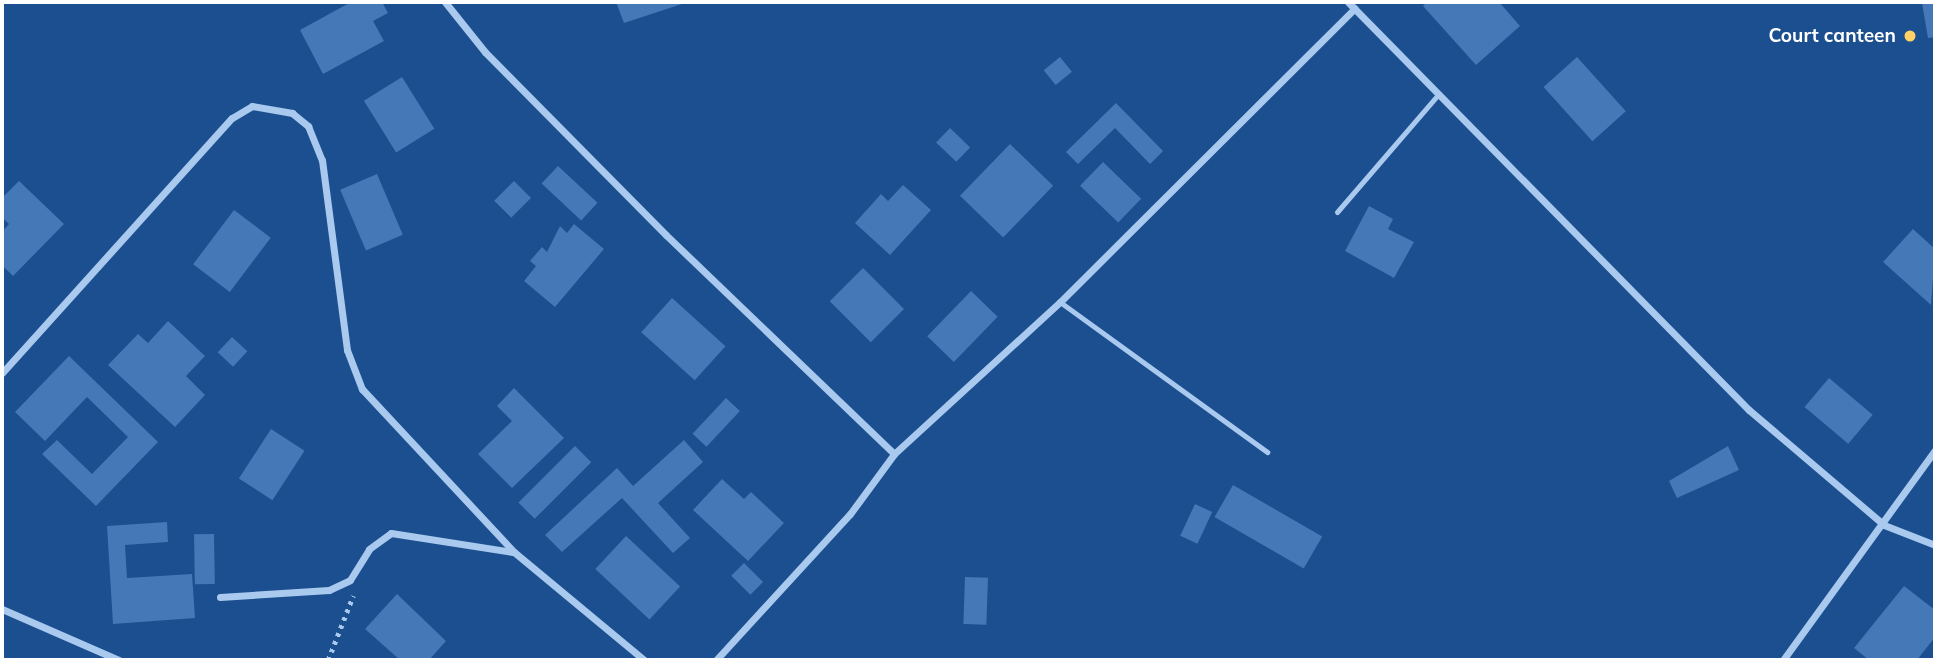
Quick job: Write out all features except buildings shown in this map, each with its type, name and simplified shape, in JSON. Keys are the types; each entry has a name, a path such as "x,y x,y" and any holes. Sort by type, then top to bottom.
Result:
{"street":[{"path":"445,2 559,128 894,454"},
{"path":"1348,2 1436,97 1749,410 1884,525 1935,545"},
{"path":"716,660 850,514 894,454 1060,302 1355,8"},
{"path":"2,373 232,118 253,106 292,113 308,125 322,160 347,350 362,389 514,552 644,660"},
{"path":"1783,660 1884,525 1935,450"},
{"path":"220,597 329,590 358,570 369,549 391,533 514,552"},
{"path":"2,609 119,660"}],"lane":[{"path":"1337,212 1436,97"},
{"path":"1060,302 1267,452"}],"path":[{"path":"328,660 349,615 358,570"}],"place":[{"name":"Court canteen","path":"1910,36"}]}
